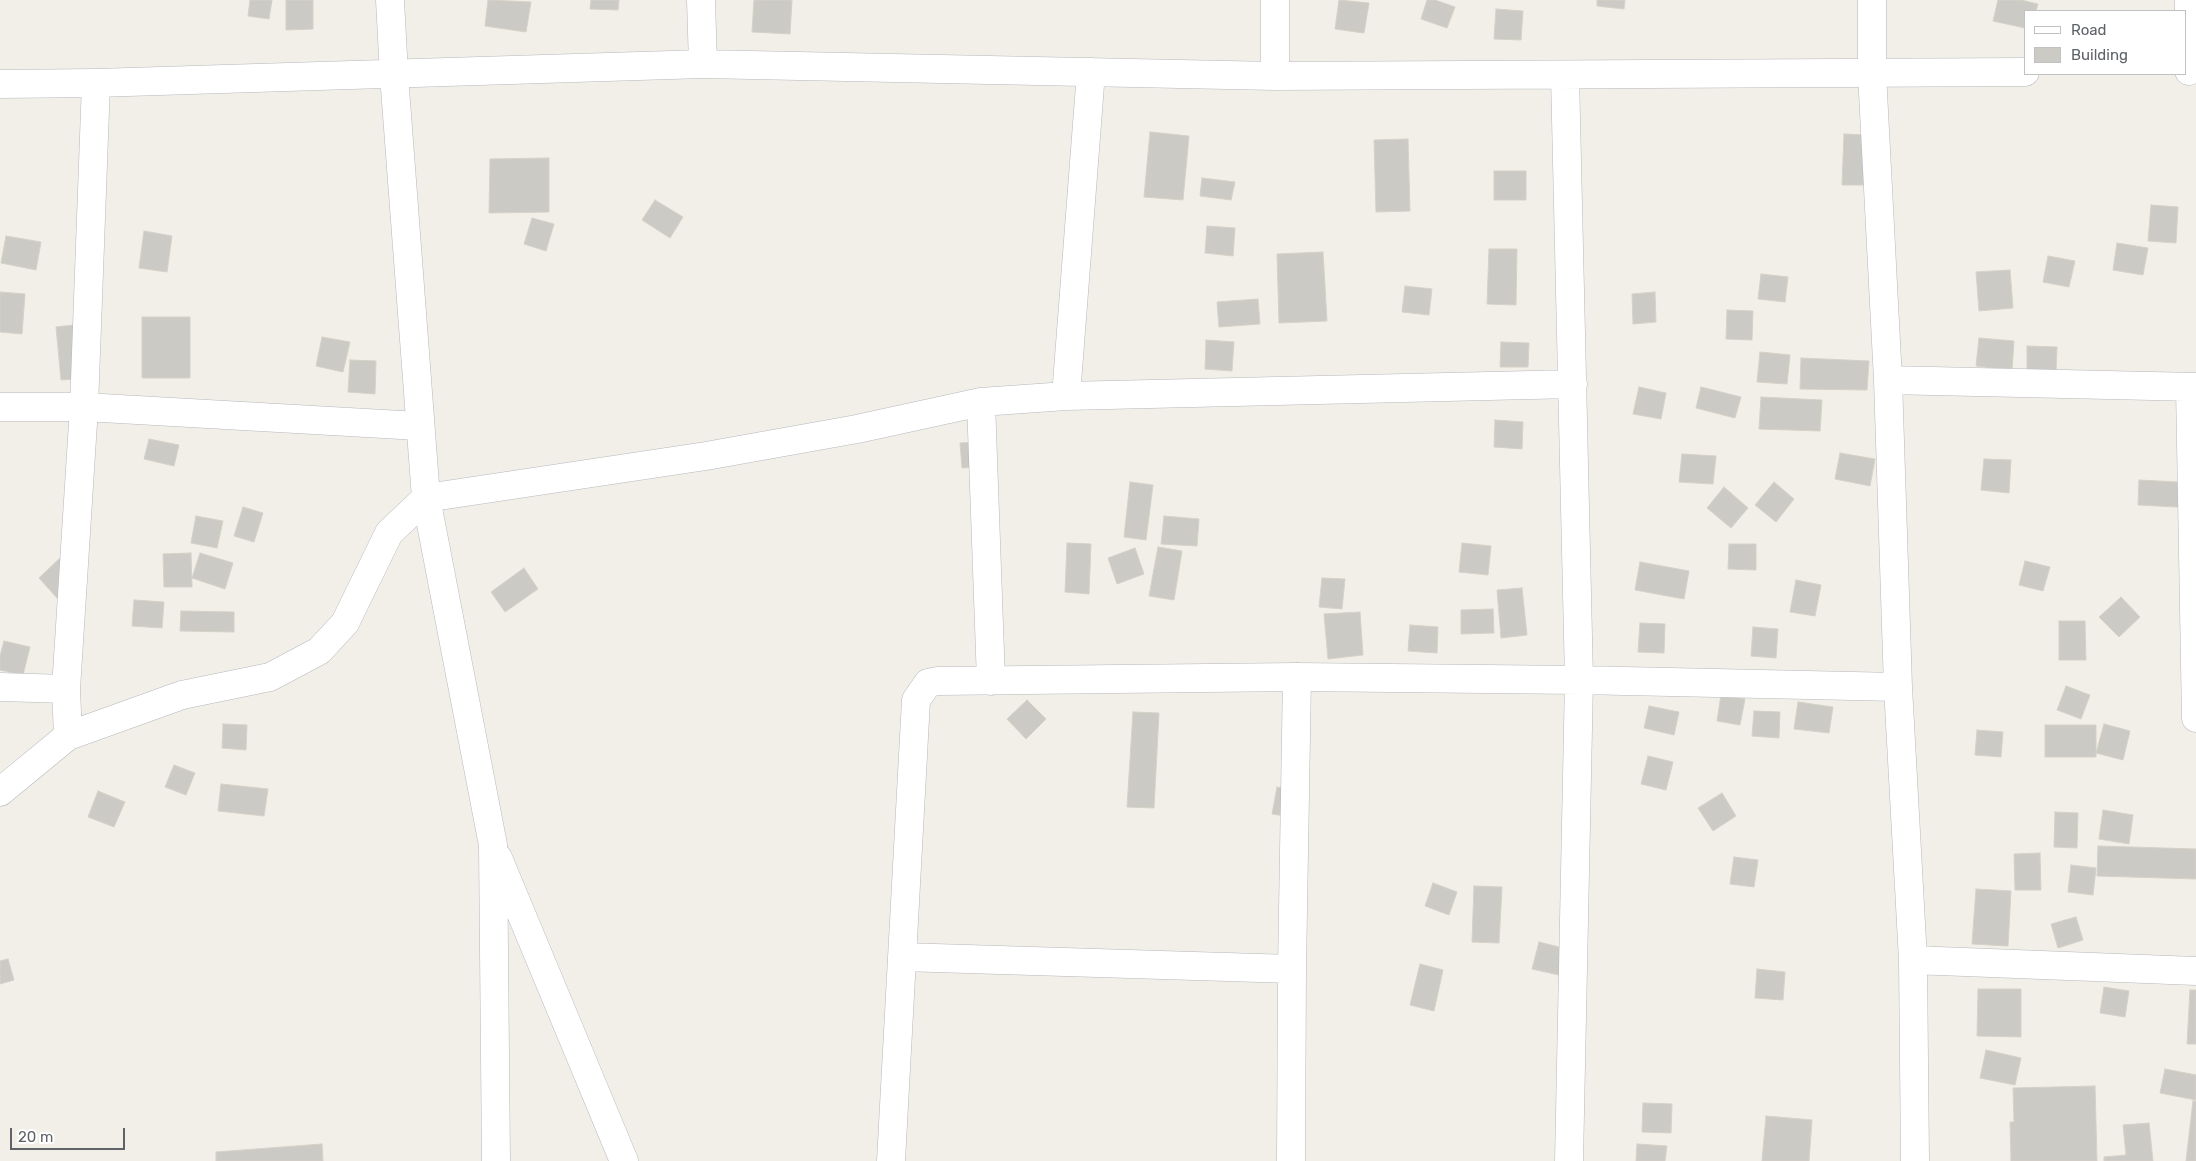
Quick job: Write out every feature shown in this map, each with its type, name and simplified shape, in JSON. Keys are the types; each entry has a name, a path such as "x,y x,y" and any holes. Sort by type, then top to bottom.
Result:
{"street":[{"path":"390,0 426,498 493,845 496,1161"},
{"path":"701,0 703,64"},
{"path":"1275,0 1275,76"},
{"path":"1872,0 1872,73 1888,380 1898,687 1913,960 1915,1161"},
{"path":"2189,0 2190,71"},
{"path":"0,84 394,75 703,64 1275,76 2024,72"},
{"path":"1066,396 1091,72"},
{"path":"1565,75 1579,680 1569,1161"},
{"path":"68,736 66,689 84,407 96,83"},
{"path":"1888,380 2193,387 2196,718"},
{"path":"0,792 68,736 182,695 270,677 319,651 345,623 389,533 426,498 706,456 857,429 981,402 1066,396 1573,384"},
{"path":"981,402 991,681"},
{"path":"0,407 84,407 420,426"},
{"path":"891,1161 916,700 928,683 1297,678 1579,680 1898,687"},
{"path":"1292,1161 1292,969 1297,678"},
{"path":"0,687 66,689"},
{"path":"493,845 624,1161"},
{"path":"902,957 1292,969"},
{"path":"1913,960 2196,971"}],"building":[{"path":"250,0 272,0 269,19 248,16"},
{"path":"286,0 313,0 313,29 286,30"},
{"path":"488,0 531,2 526,32 485,26"},
{"path":"591,0 619,0 618,10 590,9"},
{"path":"754,0 792,0 790,34 752,32"},
{"path":"1339,0 1369,3 1364,33 1335,29"},
{"path":"1427,0 1435,0 1455,7 1447,28 1421,19"},
{"path":"1597,0 1625,0 1624,9 1597,6"},
{"path":"1998,0 2021,0 2038,4 2036,10 2024,10 2024,28 1993,21"},
{"path":"1496,9 1523,11 1521,40 1494,39"},
{"path":"1150,132 1189,136 1183,200 1144,197"},
{"path":"1844,134 1868,135 1866,185 1842,185"},
{"path":"1408,139 1410,211 1376,212 1374,140"},
{"path":"549,158 549,212 489,213 490,159"},
{"path":"1494,171 1526,171 1526,200 1494,200"},
{"path":"1202,178 1235,182 1231,200 1200,196"},
{"path":"655,200 683,217 670,238 642,220"},
{"path":"2151,205 2178,207 2176,243 2148,241"},
{"path":"532,218 554,224 546,251 524,244"},
{"path":"1207,226 1235,228 1233,256 1205,253"},
{"path":"144,231 172,236 167,272 139,268"},
{"path":"6,236 41,242 36,270 1,263"},
{"path":"2117,243 2148,248 2143,275 2113,270"},
{"path":"1489,249 1517,249 1516,305 1487,304"},
{"path":"1323,252 1327,321 1279,323 1277,254"},
{"path":"2048,256 2075,261 2069,287 2043,282"},
{"path":"2010,270 2013,308 1979,311 1976,272"},
{"path":"1761,274 1788,277 1785,302 1758,299"},
{"path":"1405,286 1432,289 1429,315 1402,312"},
{"path":"0,292 25,294 22,334 0,332"},
{"path":"1655,292 1656,322 1633,324 1632,294"},
{"path":"1258,299 1260,324 1219,327 1217,302"},
{"path":"1727,310 1753,311 1752,340 1726,339"},
{"path":"142,317 190,317 190,378 142,378"},
{"path":"83,324 88,378 61,380 56,327"},
{"path":"322,337 350,342 343,372 316,366"},
{"path":"1979,338 2014,341 2012,370 1976,366"},
{"path":"1206,340 1234,342 1232,371 1205,369"},
{"path":"1501,342 1529,343 1528,367 1500,367"},
{"path":"2027,346 2057,347 2056,372 2027,372"},
{"path":"1760,352 1790,355 1787,384 1757,382"},
{"path":"1801,358 1869,361 1867,390 1800,389"},
{"path":"350,360 376,361 375,394 348,392"},
{"path":"1639,387 1666,393 1661,419 1633,414"},
{"path":"1701,387 1741,397 1735,418 1696,408"},
{"path":"1761,397 1822,400 1820,431 1759,429"},
{"path":"1495,420 1523,422 1522,449 1494,447"},
{"path":"149,439 179,445 174,466 144,459"},
{"path":"991,441 992,466 962,468 960,443"},
{"path":"1840,453 1875,459 1870,486 1835,479"},
{"path":"1682,454 1716,456 1713,484 1679,482"},
{"path":"1984,459 2011,460 2009,493 1981,490"},
{"path":"2139,480 2196,483 2196,508 2138,505"},
{"path":"1130,482 1153,485 1146,540 1124,537"},
{"path":"1774,482 1794,499 1776,522 1755,505"},
{"path":"1724,487 1748,508 1731,528 1707,508"},
{"path":"243,507 263,513 254,542 234,536"},
{"path":"196,516 223,521 217,548 191,543"},
{"path":"1164,516 1199,519 1197,546 1161,544"},
{"path":"1067,543 1091,544 1089,594 1065,592"},
{"path":"1462,543 1491,546 1488,575 1459,572"},
{"path":"1729,544 1756,544 1756,570 1728,569"},
{"path":"1158,547 1182,551 1174,600 1149,596"},
{"path":"1135,548 1144,574 1117,584 1108,558"},
{"path":"191,553 192,587 164,587 163,554"},
{"path":"200,553 233,563 225,589 192,578"},
{"path":"63,555 81,576 57,598 39,578"},
{"path":"2025,561 2050,567 2043,591 2019,585"},
{"path":"1640,562 1689,571 1684,599 1635,590"},
{"path":"524,568 538,589 505,612 491,592"},
{"path":"1322,578 1345,579 1342,609 1319,607"},
{"path":"1796,580 1821,585 1815,616 1790,612"},
{"path":"1522,588 1527,635 1501,638 1497,590"},
{"path":"2121,597 2140,617 2119,637 2099,617"},
{"path":"134,600 164,602 162,628 132,626"},
{"path":"1493,609 1494,633 1461,634 1461,610"},
{"path":"181,611 234,612 234,632 180,631"},
{"path":"1360,612 1363,655 1328,659 1324,614"},
{"path":"2059,621 2085,621 2086,660 2059,660"},
{"path":"1640,623 1665,624 1664,653 1638,652"},
{"path":"1410,625 1438,627 1437,653 1408,651"},
{"path":"1753,627 1778,629 1776,658 1751,656"},
{"path":"4,641 30,647 23,675 0,670 0,656"},
{"path":"2066,686 2090,695 2081,719 2057,710"},
{"path":"1721,695 1745,699 1740,725 1717,721"},
{"path":"1027,700 1046,719 1026,739 1007,719"},
{"path":"1798,702 1833,707 1829,733 1794,729"},
{"path":"1649,706 1679,712 1674,735 1644,728"},
{"path":"1754,711 1780,712 1779,738 1752,736"},
{"path":"1133,712 1159,713 1154,808 1127,807"},
{"path":"223,724 247,725 246,750 222,748"},
{"path":"2104,724 2130,731 2123,760 2096,753"},
{"path":"2045,725 2096,725 2096,757 2045,757"},
{"path":"1977,730 2003,732 2001,757 1975,755"},
{"path":"1648,756 1673,762 1666,790 1641,784"},
{"path":"174,765 195,773 186,795 165,787"},
{"path":"221,784 268,789 264,816 218,811"},
{"path":"1277,787 1303,792 1298,818 1272,814"},
{"path":"98,791 125,802 114,827 88,817"},
{"path":"1722,793 1736,816 1713,831 1698,808"},
{"path":"2103,810 2133,815 2129,844 2099,839"},
{"path":"2055,812 2078,813 2077,848 2054,847"},
{"path":"2098,846 2196,849 2196,879 2097,876"},
{"path":"2040,853 2041,890 2015,890 2014,854"},
{"path":"1734,857 1758,860 1754,887 1730,884"},
{"path":"2071,865 2096,868 2093,895 2068,892"},
{"path":"1433,883 1457,892 1449,915 1425,906"},
{"path":"1474,886 1502,887 1499,943 1472,942"},
{"path":"1976,889 2011,891 2008,946 1972,944"},
{"path":"2076,917 2083,940 2058,948 2051,924"},
{"path":"1539,942 1583,953 1577,979 1532,969"},
{"path":"8,959 14,980 0,984 0,961"},
{"path":"1420,964 1443,970 1434,1011 1410,1005"},
{"path":"1757,969 1785,972 1783,1000 1755,998"},
{"path":"2104,987 2129,991 2125,1017 2100,1013"},
{"path":"1978,989 2021,989 2021,1037 1977,1036"},
{"path":"2190,990 2196,990 2196,1044 2187,1044"},
{"path":"1986,1050 2021,1058 2015,1085 1980,1078"},
{"path":"2165,1069 2196,1075 2196,1100 2160,1093"},
{"path":"2095,1086 2097,1161 2011,1161 2010,1122 2014,1122 2013,1088"},
{"path":"2193,1101 2196,1101 2196,1161 2186,1161"},
{"path":"1643,1103 1672,1104 1671,1133 1642,1132"},
{"path":"1766,1116 1812,1120 1809,1161 1762,1161"},
{"path":"2149,1123 2153,1161 2104,1161 2104,1157 2126,1155 2123,1125"},
{"path":"322,1144 323,1161 216,1161 216,1152"},
{"path":"1637,1144 1667,1146 1665,1161 1636,1161"}]}
